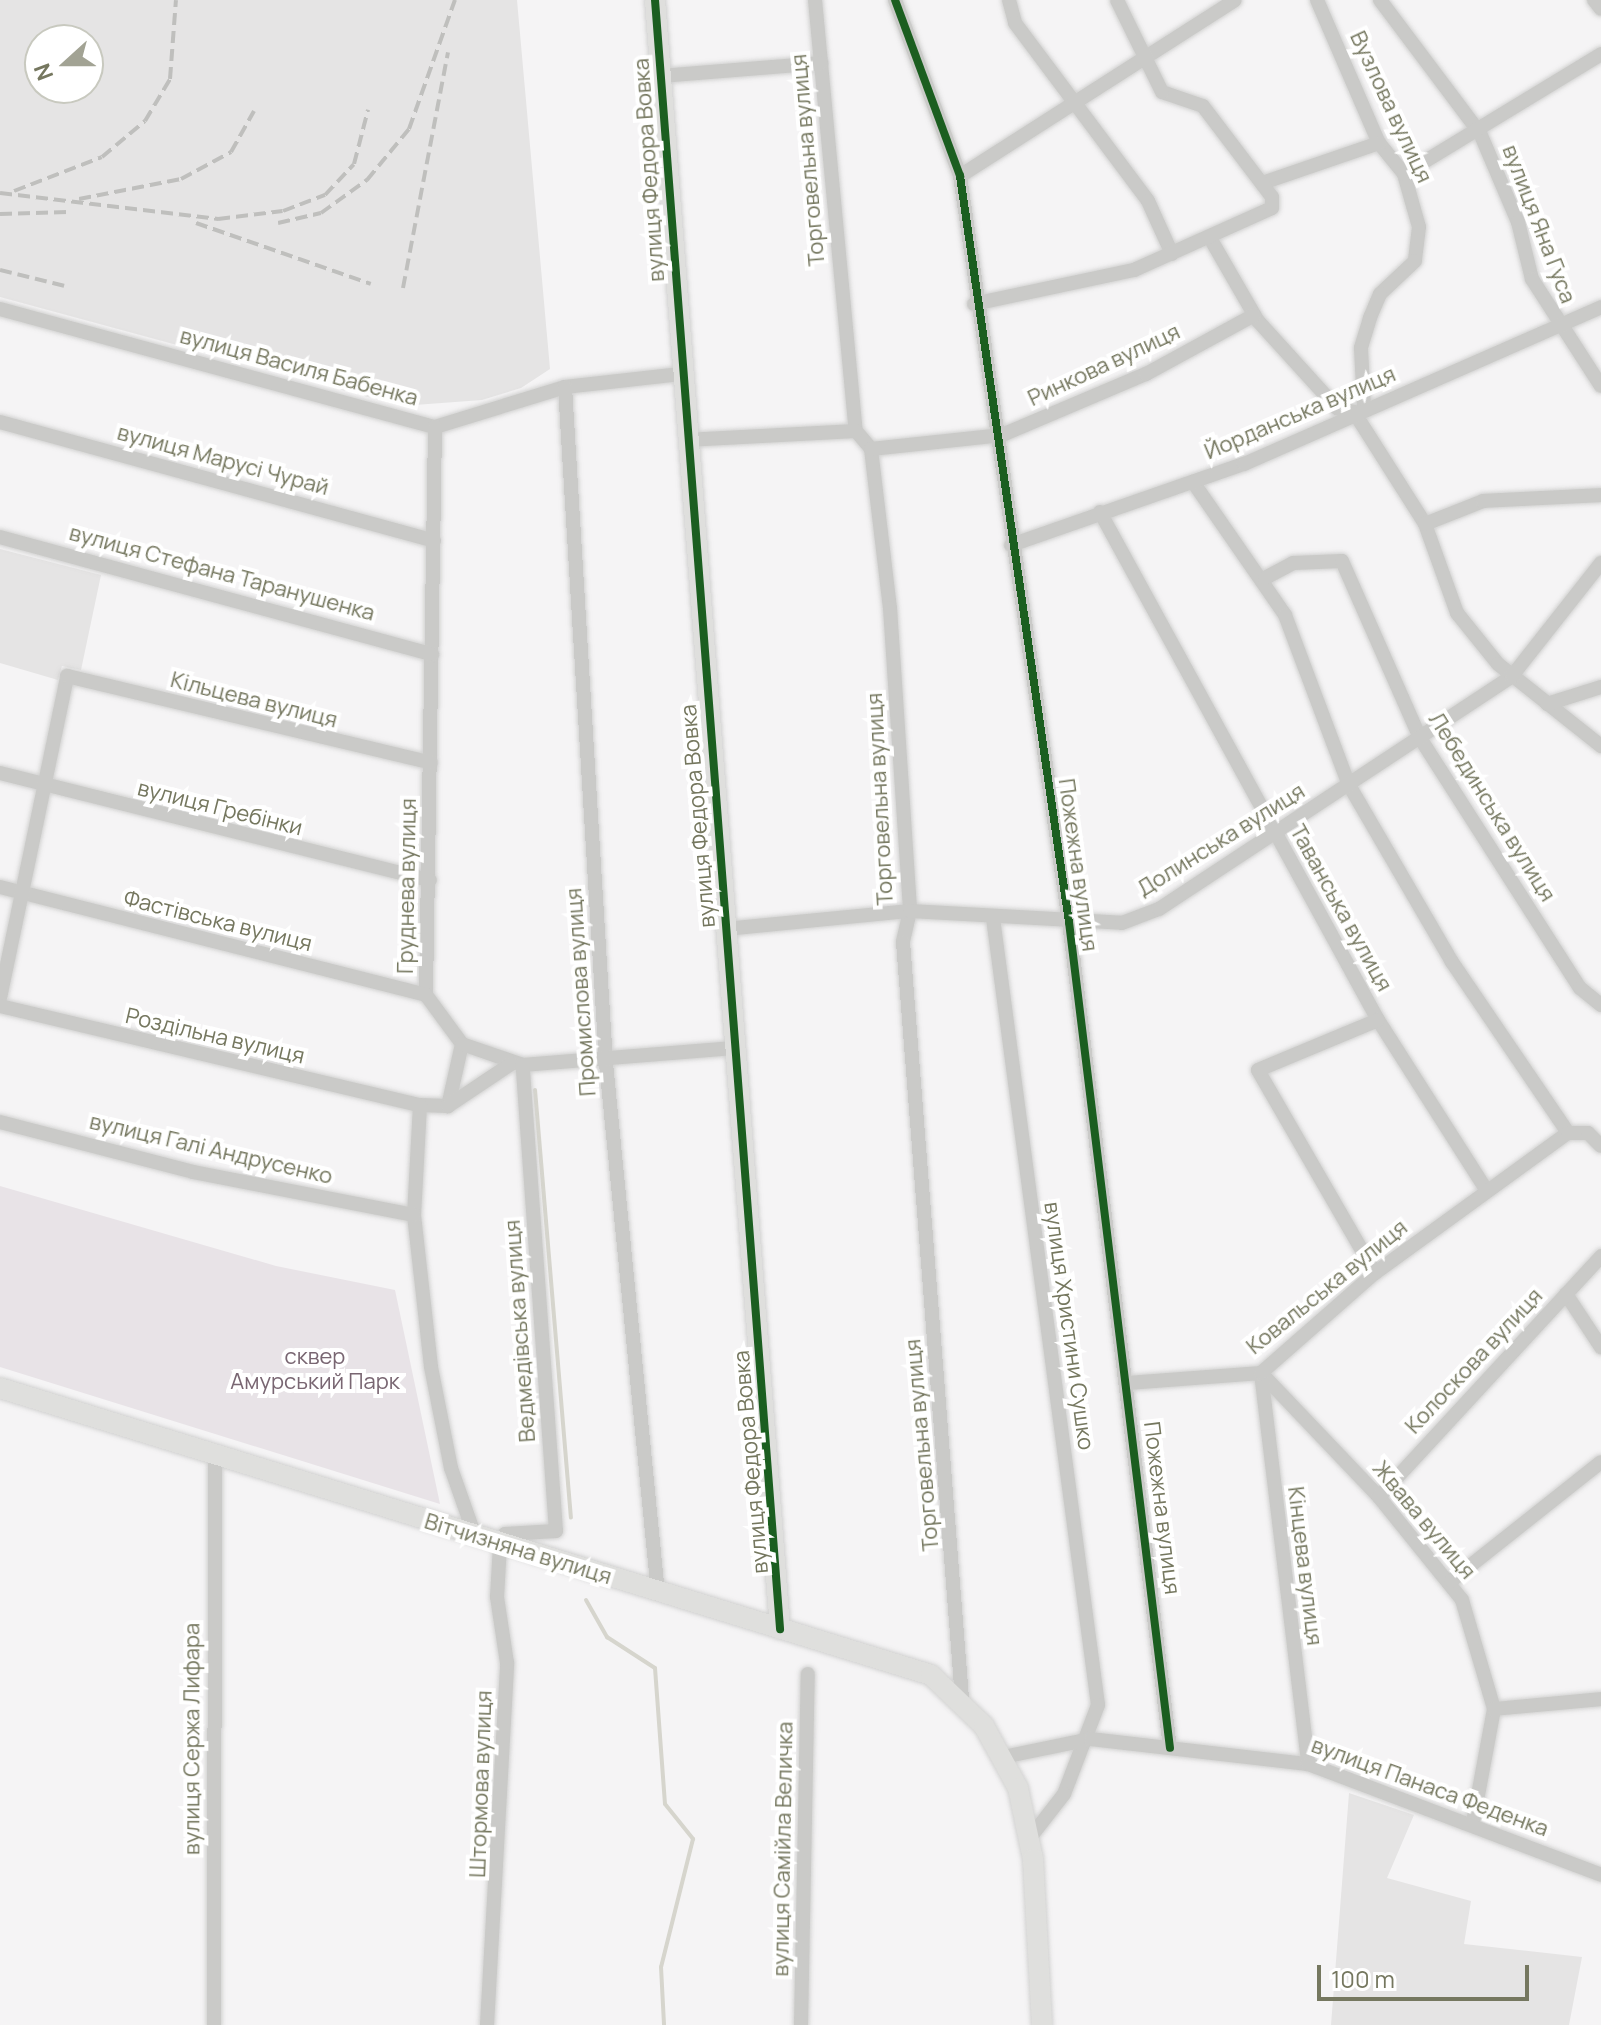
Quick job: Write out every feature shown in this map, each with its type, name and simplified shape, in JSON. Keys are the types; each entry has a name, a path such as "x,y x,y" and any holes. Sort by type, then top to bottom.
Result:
{"street":[{"name":"вулиця Федора Вовка","path":"655,0 680,374 780,1629"},
{"name":"Торговельна вулиця","path":"815,0 856,431"},
{"name":"Пожежна вулиця","path":"895,0 960,176 993,437 1069,922 1128,1383 1170,1748"},
{"path":"1009,0 1015,23 1148,201 1172,254"},
{"path":"974,304 1134,270 1269,214 1272,197 1203,106 1162,92 1117,0"},
{"path":"960,176 1142,56 1235,0"},
{"name":"Вузлова вулиця","path":"1317,0 1379,143 1404,174 1419,227 1415,261 1380,294 1370,318 1361,348 1359,410"},
{"name":"вулиця Яна Гуса","path":"1380,0 1480,133 1557,327 1601,386"},
{"path":"1594,0 1601,9"},
{"path":"1404,174 1480,133 1601,54"},
{"path":"661,76 821,63"},
{"path":"1262,183 1379,143"},
{"path":"1210,238 1254,315 1337,408 1359,410 1425,524 1457,613 1512,676 1601,746"},
{"name":"Йорданська вулиця","path":"1011,545 1193,482 1601,307"},
{"name":"вулиця Василя Бабенка","path":"0,309 435,427 565,387 680,374"},
{"name":"Ринкова вулиця","path":"871,449 993,437 1146,374 1254,315"},
{"name":"Промислова вулиця","path":"565,387 606,1063 658,1593"},
{"name":"вулиця Марусі Чурай","path":"0,422 434,541"},
{"name":"Груднева вулиця","path":"435,427 426,995 462,1044"},
{"path":"686,440 856,431 871,449"},
{"name":"Торговельна вулиця","path":"871,449 910,911 903,942 962,1698"},
{"path":"1193,482 1265,578 1349,785 1452,962 1568,1133 1588,1133 1601,1146"},
{"path":"1425,524 1483,501 1601,495"},
{"name":"Таванська вулиця","path":"1100,512 1378,1020 1487,1191"},
{"name":"вулиця Стефана Таранушенка","path":"0,537 432,654"},
{"name":"Лебединська вулиця","path":"1265,578 1293,563 1342,561 1420,738 1580,988 1601,1005"},
{"name":"Долинська вулиця","path":"725,929 910,911 1122,923 1159,909 1512,676 1601,563"},
{"name":"Кільцева вулиця","path":"42,785 67,676 431,763"},
{"path":"1547,704 1601,687"},
{"name":"вулиця Гребінки","path":"0,773 430,880"},
{"path":"0,998 42,785"},
{"name":"Фастівська вулиця","path":"0,887 426,995"},
{"name":"вулиця Христини Сушко","path":"993,918 1098,1705 1091,1739 1064,1794 1029,1839"},
{"name":"Роздільна вулиця","path":"0,1006 420,1105"},
{"path":"1375,1273 1261,1076 1267,1063 1378,1020"},
{"path":"448,1106 462,1044 517,1064 606,1063 736,1048"},
{"path":"475,1536 451,1468 431,1367 414,1215 420,1105 448,1106 517,1064"},
{"name":"Ведмедівська вулиця","path":"500,1545 505,1534 556,1531 517,1064"},
{"name":"вулиця Галі Андрусенко","path":"0,1122 193,1172 414,1215"},
{"name":"Ковальська вулиця","path":"1128,1383 1261,1373 1375,1273 1568,1133"},
{"name":"Колоскова вулиця","path":"1379,1497 1601,1256"},
{"path":"1566,1294 1601,1347"},
{"name":"Жвава вулиця","path":"1261,1373 1379,1497 1451,1581 1494,1709 1473,1822"},
{"name":"Кінцева вулиця","path":"1261,1373 1308,1764"},
{"name":"Вітчизняна вулиця","path":"0,1388 500,1545 895,1660 962,1698 1003,1757 1029,1839 1042,2025"},
{"name":"вулиця Сержа Лифара","path":"214,2025 215,1453"},
{"path":"1451,1581 1601,1462"},
{"name":"Штормова вулиця","path":"487,2025 506,1679 500,1545"},
{"name":"вулиця Самійла Величка","path":"801,2025 808,1674"},
{"path":"1494,1709 1601,1699"},
{"name":"вулиця Панаса Феденка","path":"1003,1757 1091,1739 1308,1764 1473,1822 1601,1875"}],"shaded area":[{"path":"0,0 517,0 550,369 521,388 482,400 401,406 0,297"},
{"path":"0,549 101,575 81,670 62,666 58,680 0,663"},
{"path":"1349,1793 1414,1815 1387,1878 1471,1901 1464,1944 1582,1957 1569,2025 1331,2025"}],"green space":[{"name":"сквер Амурський Парк","path":"0,1186 276,1266 395,1290 440,1504 0,1367"}],"waterway":[{"path":"535,1090 571,1517"},
{"path":"586,1600 607,1637 655,1668 665,1804 693,1839 661,1967 664,2025"}],"railway":[{"path":"14,191 102,157 145,121 170,79 176,0"},
{"path":"278,223 321,213 367,180 409,129 455,0"},
{"path":"403,288 448,52"},
{"path":"0,193 218,219 283,211 325,195 354,164 368,110"},
{"path":"79,199 181,179 231,152 254,111"},
{"path":"0,214 68,212"},
{"path":"196,223 371,284"},
{"path":"0,270 69,287"}],"cycle path":[{"path":"655,0 780,1629"},
{"path":"895,0 960,176 1069,922 1170,1748"}]}
